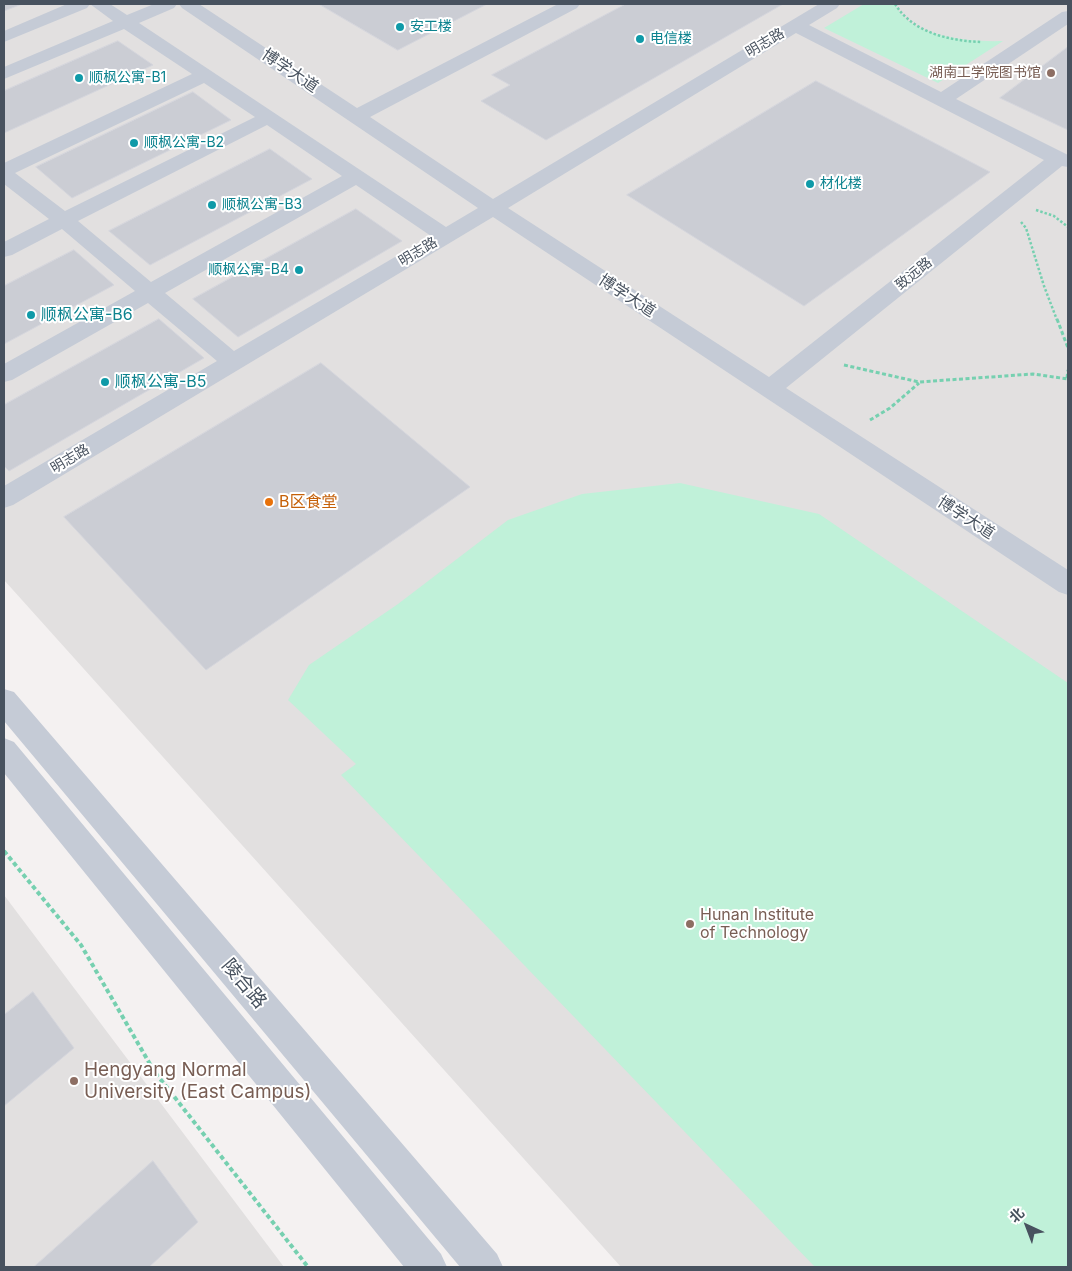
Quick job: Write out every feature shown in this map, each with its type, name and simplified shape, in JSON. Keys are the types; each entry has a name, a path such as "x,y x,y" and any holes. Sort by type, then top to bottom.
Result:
{"street":[{"path":"4,37 81,4"},
{"path":"99,4 446,236"},
{"path":"4,74 168,4"},
{"name":"博学大道","path":"188,4 493,208 1068,584"},
{"path":"357,116 571,4"},
{"name":"明志路","path":"4,498 832,4"},
{"path":"942,100 1068,16"},
{"path":"795,25 1063,160"},
{"path":"4,170 205,75"},
{"path":"4,250 269,118"},
{"name":"致远路","path":"770,389 1004,202 1063,160"},
{"path":"4,174 64,220 233,362"},
{"path":"4,374 357,176"},
{"name":"陵合路","path":"4,701 484,1267"},
{"path":"4,751 428,1267"}],"path":[{"path":"895,4 907,19 926,30 950,38 986,42"},
{"path":"1004,202 1026,228 1044,286 1068,348"},
{"path":"810,357 919,382 1033,374 1068,379 1068,370"},
{"path":"842,436 890,408 919,382"},
{"path":"4,851 81,945 154,1071 308,1267"}],"shaded area":[{"name":"Hunan Institute of Technology","path":"4,4 1068,4 1068,1267 621,1267 4,580"},
{"name":"Hengyang Normal University (East Campus)","path":"4,895 284,1267 4,1267"}],"green space":[{"path":"864,4 895,4 902,15 913,24 942,36 959,39 1003,41 938,83 824,28"},
{"path":"680,483 819,514 1068,683 1068,1267 815,1267 341,775 356,764 288,700 309,665 398,604 508,520 582,494"}],"building":[{"path":"4,4 22,4 4,11"},
{"name":"安工楼","path":"319,4 487,4 398,50"},
{"name":"电信楼","path":"626,4 783,4 546,140 481,101 510,85 492,75"},
{"name":"顺枫公寓-B1","path":"118,41 153,65 4,133 4,91"},
{"name":"湖南工学院图书馆","path":"1068,47 1068,130 1000,98"},
{"name":"材化楼","path":"816,81 990,172 804,306 627,195"},
{"name":"顺枫公寓-B2","path":"193,92 231,120 72,198 36,167"},
{"name":"顺枫公寓-B3","path":"270,149 312,179 150,265 109,231"},
{"name":"顺枫公寓-B4","path":"356,209 402,241 238,337 193,299"},
{"name":"顺枫公寓-B6","path":"74,250 114,285 4,344 4,286"},
{"name":"顺枫公寓-B5","path":"159,319 204,358 9,471 4,466 4,405"},
{"name":"B区食堂","path":"321,363 470,487 206,670 64,517"},
{"path":"33,992 74,1048 4,1106 4,1015"},
{"path":"153,1161 198,1222 149,1267 34,1267"}],"place":[{"name":"安工楼","path":"400,27"},
{"name":"电信楼","path":"640,39"},
{"name":"湖南工学院图书馆","path":"1051,73"},
{"name":"顺枫公寓-B1","path":"79,78"},
{"name":"顺枫公寓-B2","path":"134,143"},
{"name":"材化楼","path":"810,184"},
{"name":"顺枫公寓-B3","path":"212,205"},
{"name":"顺枫公寓-B4","path":"299,270"},
{"name":"顺枫公寓-B6","path":"31,315"},
{"name":"顺枫公寓-B5","path":"105,382"},
{"name":"B区食堂","path":"269,502"},
{"name":"Hunan Institute of Technology","path":"690,924"},
{"name":"Hengyang Normal University (East Campus)","path":"74,1081"}]}
